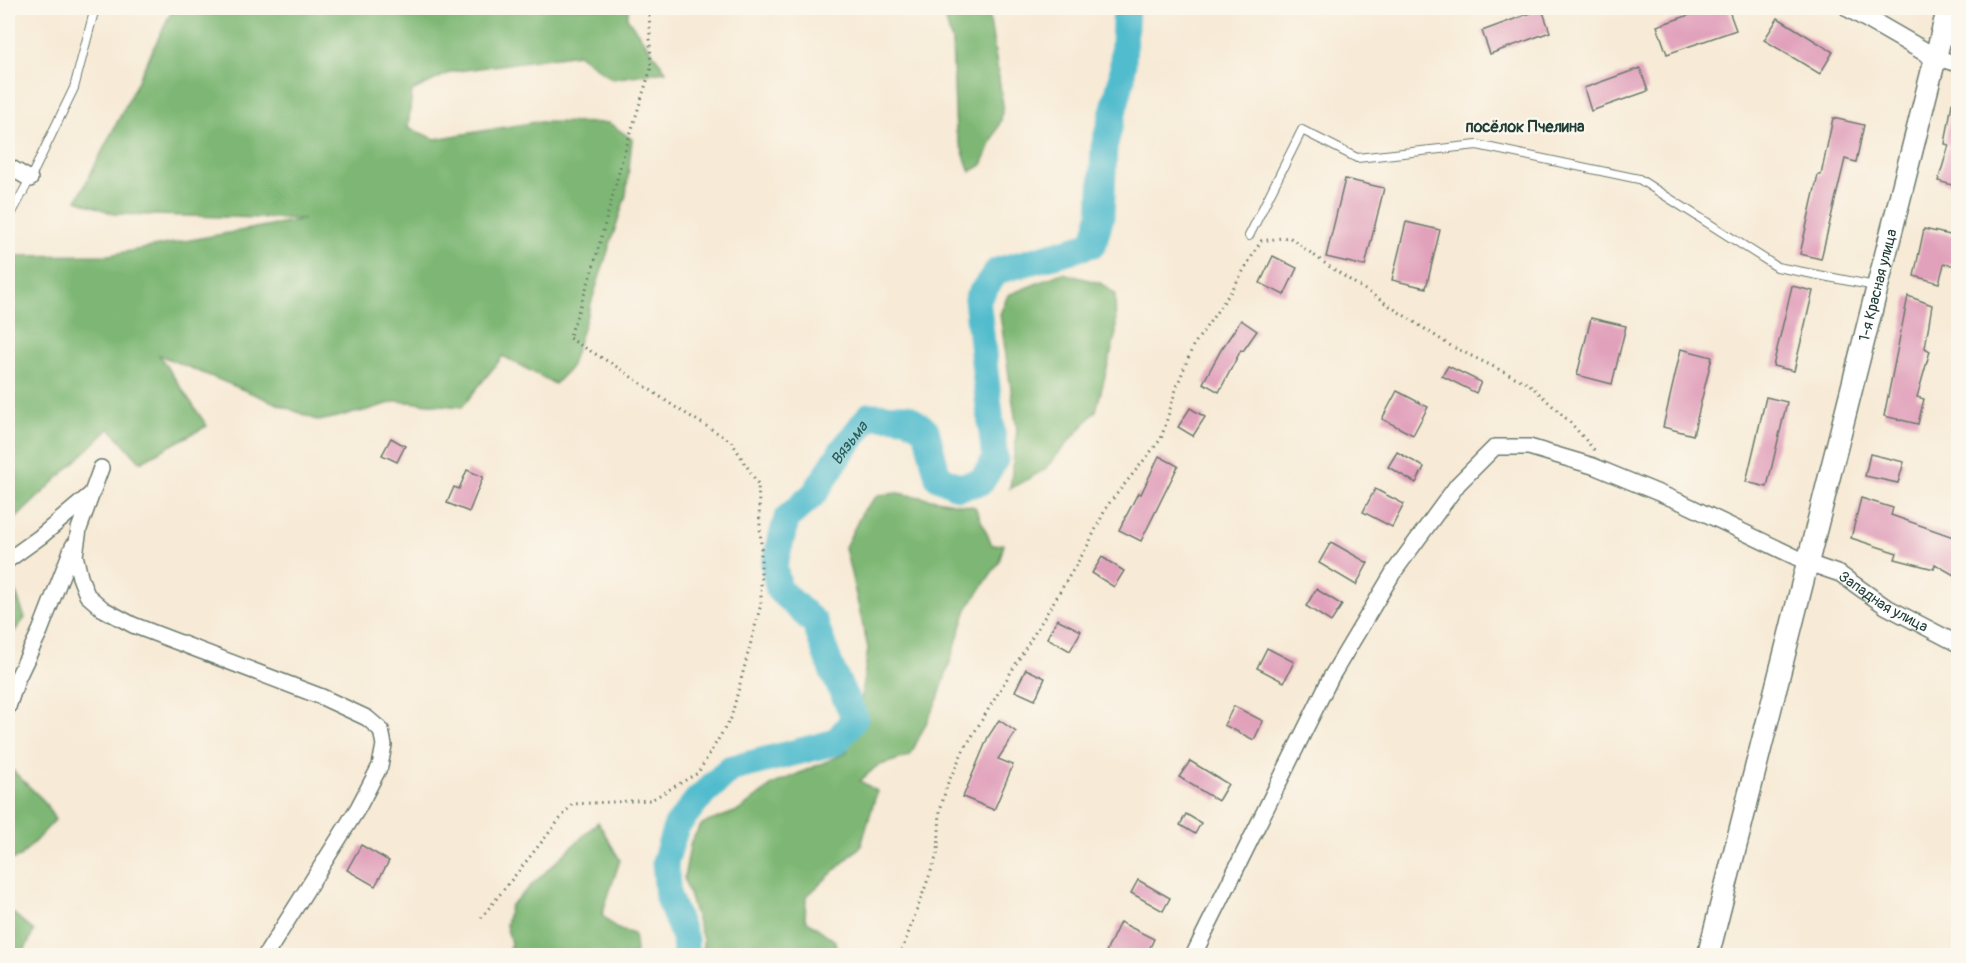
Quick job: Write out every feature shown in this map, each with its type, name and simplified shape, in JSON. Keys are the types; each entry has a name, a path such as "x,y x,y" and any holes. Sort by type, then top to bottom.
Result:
{"main road":[{"name":"1-я Красная улица","path":"1708,956 1948,8"}],"street":[{"path":"1849,8 1934,57 1959,64"},
{"path":"8,166 30,179"},
{"name":"Западная улица","path":"1193,956 1331,677 1382,591 1458,484 1495,447 1529,447 1593,466 1683,503 1808,563 1840,574 1886,606 1959,644"},
{"path":"8,707 18,677 40,631 100,468"},
{"path":"8,560 40,537 91,494"},
{"path":"79,529 75,555 80,577 87,595 102,609 133,625 322,697 367,718 381,730 384,745 380,766 358,808 265,956"}],"lane":[{"path":"8,220 74,88 94,8"},
{"path":"1249,236 1302,130 1357,158 1477,145 1639,180 1777,267 1877,286"}],"path":[{"path":"481,918 572,804 651,800 698,773 730,718 761,604 758,484 731,441 675,408 617,367 569,338 592,272 623,157 651,68 650,8"},
{"path":"900,956 938,852 947,785 963,751 1088,547 1107,506 1161,439 1193,346 1232,290 1261,241 1289,237 1330,267 1451,346 1529,384 1570,422 1597,453"}],"green space":[{"path":"173,8 629,8 627,18 666,71 612,79 578,54 451,72 412,91 408,128 435,139 536,122 609,123 632,139 626,195 570,368 555,384 503,356 462,407 397,401 319,421 159,355 207,426 140,462 110,428 8,526 8,260 10,256 109,255 304,219 114,214 77,200"},
{"path":"942,8 988,8 1003,105 1001,120 982,165 970,172 956,132 952,41"},
{"path":"1062,273 1100,283 1115,294 1116,333 1096,411 1044,470 1010,489 1017,430 1000,314 1008,295"},
{"path":"898,493 975,507 992,545 1004,544 999,562 967,609 938,699 910,756 877,766 860,781 877,791 861,846 806,897 805,919 835,941 837,955 703,955 703,939 684,878 691,841 702,824 740,810 772,785 846,753 859,715 868,648 845,547 863,511 878,495"},
{"path":"8,584 14,588 25,618 8,639"},
{"path":"8,766 44,801 55,820 20,857 8,861"},
{"path":"598,822 620,860 602,914 615,928 634,934 636,951 634,955 507,955 511,943 506,925 510,906"},
{"path":"8,909 34,931 23,953 8,952"}],"building":[{"path":"1710,8 1728,8 1736,30 1667,54 1657,26"},
{"path":"1542,9 1550,32 1490,54 1482,31"},
{"path":"1778,18 1833,52 1820,74 1764,40"},
{"path":"1640,68 1648,91 1591,111 1584,88"},
{"path":"1952,103 1959,103 1959,187 1938,181 1949,145 1945,144"},
{"path":"1833,118 1864,125 1856,162 1845,159 1821,259 1800,254"},
{"path":"1345,179 1384,188 1365,266 1326,257"},
{"path":"1406,222 1440,230 1426,288 1392,280"},
{"path":"1924,229 1959,237 1959,266 1944,264 1939,283 1914,276"},
{"path":"1273,256 1297,268 1284,295 1260,283"},
{"path":"1792,286 1813,291 1794,371 1773,366"},
{"path":"1908,296 1932,305 1925,348 1930,351 1917,397 1924,399 1918,424 1884,416"},
{"path":"1591,318 1626,326 1612,384 1577,375"},
{"path":"1241,320 1257,331 1243,351 1241,350 1219,392 1203,383"},
{"path":"1681,349 1712,357 1693,435 1663,427"},
{"path":"1448,366 1481,382 1476,393 1442,376"},
{"path":"1397,391 1428,407 1413,435 1382,419"},
{"path":"1766,397 1787,402 1767,487 1746,482"},
{"path":"1190,408 1205,417 1193,436 1178,427"},
{"path":"391,438 405,446 397,462 382,455"},
{"path":"1397,452 1424,467 1416,483 1388,467"},
{"path":"1870,454 1904,462 1898,483 1865,476"},
{"path":"1159,456 1178,466 1141,541 1119,530 1138,493 1141,494"},
{"path":"467,470 483,477 469,512 447,503 454,487 459,489"},
{"path":"1375,489 1404,504 1392,527 1363,512"},
{"path":"1861,498 1893,508 1891,515 1959,539 1959,578 1935,564 1934,569 1895,559 1897,553 1851,538"},
{"path":"1331,542 1368,563 1356,585 1319,563"},
{"path":"1102,557 1124,571 1114,587 1092,573"},
{"path":"1316,589 1342,605 1331,622 1306,606"},
{"path":"1057,619 1081,631 1070,651 1047,638"},
{"path":"1267,648 1294,662 1284,682 1257,668"},
{"path":"1026,669 1045,678 1035,700 1015,691"},
{"path":"1234,706 1263,721 1254,740 1224,725"},
{"path":"999,720 1016,732 998,759 1013,765 994,810 963,797 988,737"},
{"path":"1190,761 1228,784 1218,801 1179,777"},
{"path":"1186,814 1201,823 1195,834 1180,825"},
{"path":"361,845 389,861 375,886 347,870"},
{"path":"1138,880 1170,898 1163,911 1131,893"},
{"path":"1120,922 1154,939 1146,956 1114,956 1106,952"}],"waterway":[{"name":"Вязьма","path":"686,956 685,939 668,897 665,862 676,827 697,800 730,769 836,742 855,718 832,670 815,623 779,590 774,566 787,518 815,493 841,452 869,416 907,417 926,430 938,477 959,487 981,482 995,460 977,299 997,271 1093,244 1101,216 1104,147 1122,78 1126,8"}],"district":[{"name":"посёлок Пчелина","path":"1525,126"}]}
